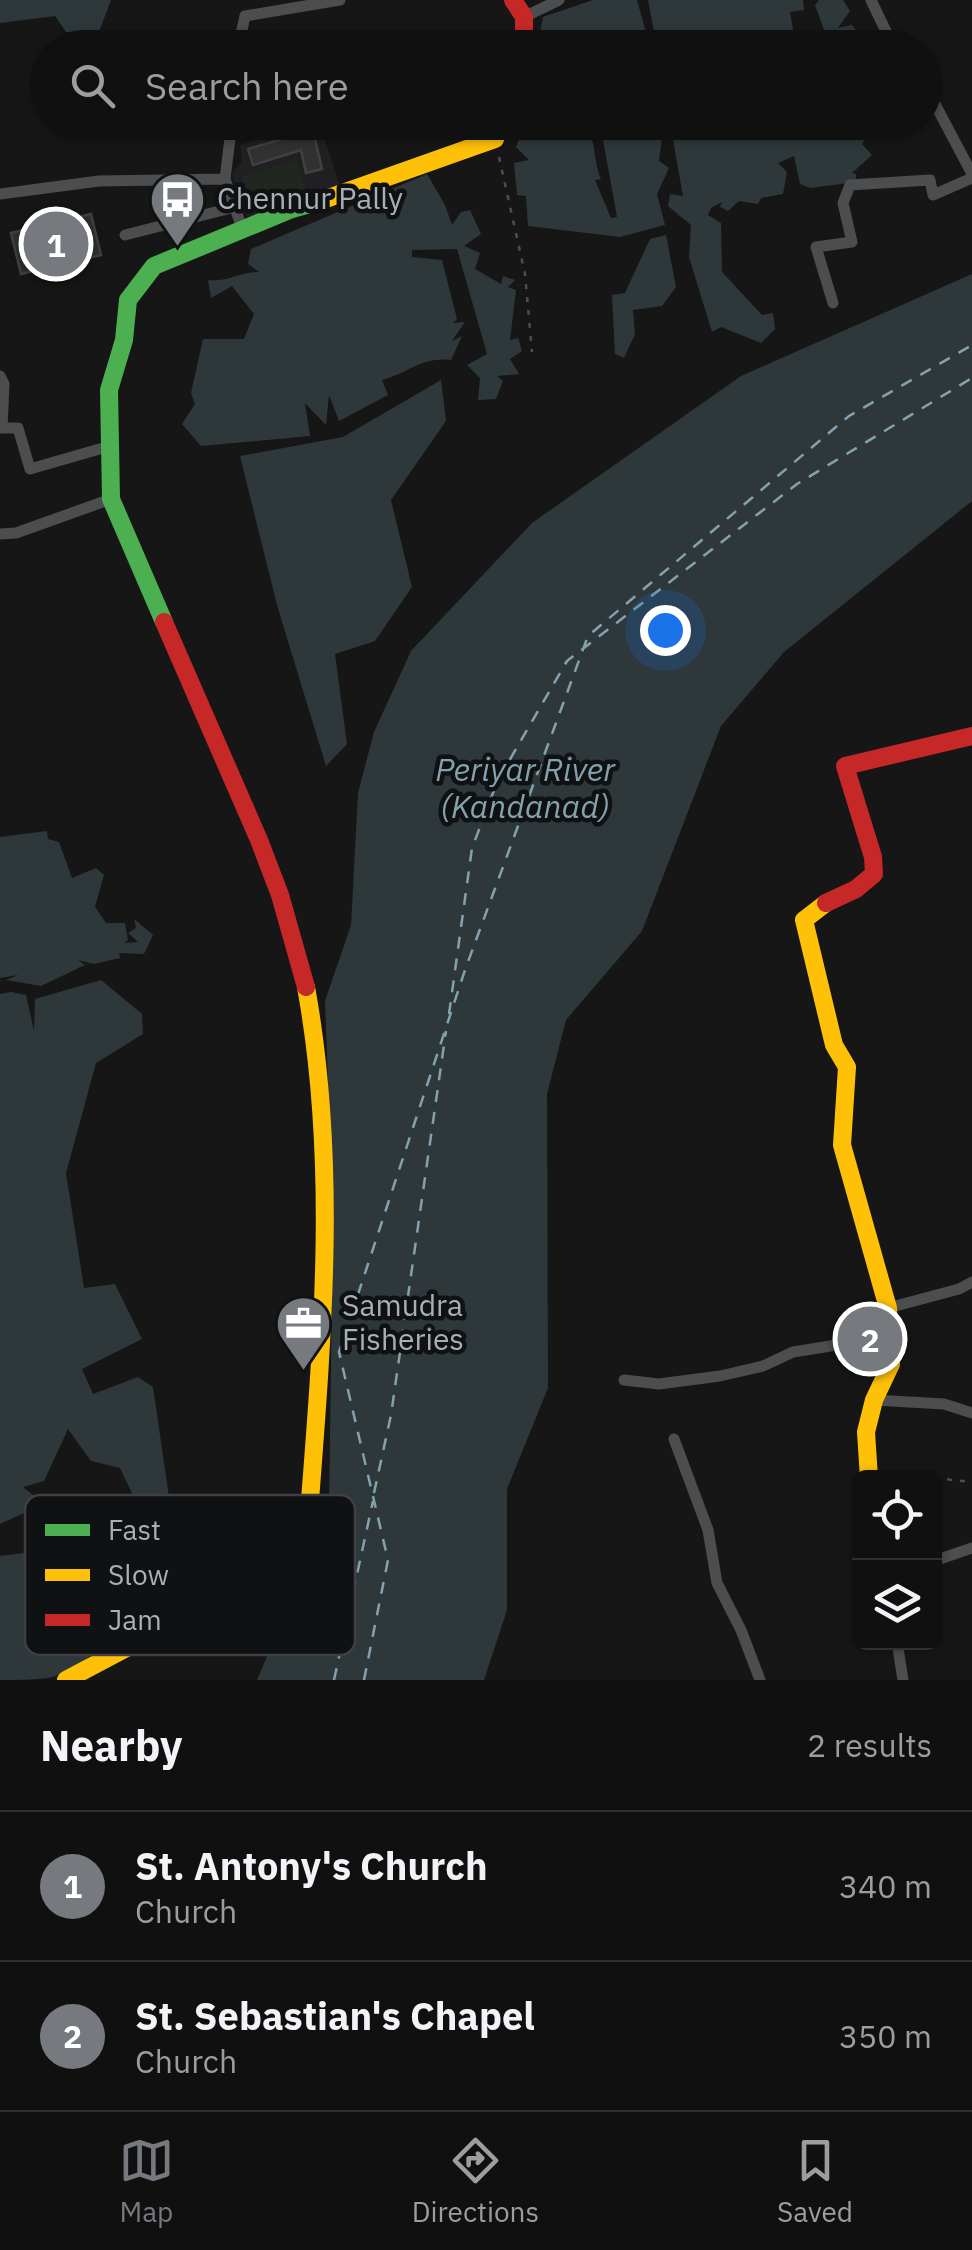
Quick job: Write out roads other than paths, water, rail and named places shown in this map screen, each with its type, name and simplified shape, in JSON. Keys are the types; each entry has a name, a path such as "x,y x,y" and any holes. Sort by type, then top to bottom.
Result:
{"street":[{"path":"240,30 244,16 340,0"},
{"path":"513,0 524,18 524,30"},
{"path":"524,18 559,0"},
{"path":"871,0 885,30"},
{"path":"833,303 816,247 852,242 843,204 850,185 930,180 933,195 972,176 942,118"},
{"path":"230,140 225,179 243,231"},
{"path":"310,1495 326,1271 326,1190 316,1042 303,969 258,840 111,499 109,390 124,340 128,300 154,266 292,210 347,194 476,140"},
{"path":"0,194 99,181 225,179"},
{"path":"125,236 235,207"},
{"path":"0,376 4,384 2,428 18,428 30,469 110,446"},
{"path":"0,534 16,533 111,499"},
{"path":"868,1470 866,1432 874,1400 891,1364 888,1308 842,1144 846,1068 834,1045 804,920 814,906 860,890 874,874 873,857 845,766 972,736"},
{"path":"624,1380 659,1384 720,1376 763,1366 793,1352 843,1344 841,1333 888,1308 972,1282"},
{"path":"874,1400 944,1404 972,1413"},
{"path":"674,1439 708,1530 717,1583 760,1680"},
{"path":"942,1557 972,1548"},
{"path":"898,1650 903,1680"},
{"path":"66,1680 110,1655"}],"water":[{"path":"0,0 111,0 100,30 65,30 55,16 0,23"},
{"path":"593,0 637,0 645,30 541,30 543,17"},
{"path":"648,0 803,0 804,10 790,12 793,30 654,30"},
{"path":"819,0 843,0 850,11 838,28 852,25 856,30 824,30 815,5"},
{"path":"519,140 592,140 601,179 595,180 611,218 617,217 603,140 662,140 659,161 669,168 657,194 665,225 620,237 528,226 526,196 517,195 514,163 529,160 516,147"},
{"path":"673,140 865,140 862,144 872,155 852,173 856,174 856,182 810,188 800,184 794,156 778,163 787,172 783,194 761,198 758,204 739,201 728,211 720,207 722,202 711,208 708,215 721,223 722,272 762,315 773,313 775,329 761,343 721,327 712,332 689,257 691,225 668,206 670,194 683,196"},
{"path":"427,174 452,225 461,212 470,210 481,234 464,246 480,253 475,269 501,284 503,276 515,280 508,287 516,290 510,340 518,338 522,351 510,359 519,374 497,376 503,381 496,399 478,400 480,378 467,365 487,354 457,249 412,250 412,257 442,260 457,319 453,323 465,322 452,341 462,336 451,360 424,363 382,380 388,395 339,421 329,395 326,425 305,403 310,436 201,446 182,424 195,404 191,393 203,339 244,339 254,314 232,286 211,298 208,280 259,272 248,264 251,249"},
{"path":"666,235 676,287 662,306 633,310 635,334 624,358 615,354 612,295 625,293 650,239"},
{"name":"Periyar River (Kandanad)","path":"972,274 972,501 784,652 721,726 642,931 566,1020 547,1094 548,1388 507,1489 507,1610 484,1680 257,1680 268,1655 355,1655 355,1495 329,1495 333,1216 325,1001 351,925 358,793 374,732 411,651 532,523 741,376"},
{"path":"441,380 446,421 391,500 412,587 375,641 335,654 347,744 326,766 277,605 240,456 343,437"},
{"path":"47,831 48,839 59,842 72,878 96,868 104,875 95,907 106,923 125,923 128,940 124,943 138,942 128,933 136,928 134,919 153,935 144,954 119,953 120,958 94,964 78,960 85,965 41,986 6,980 18,975 0,978 0,837"},
{"path":"101,980 142,1014 143,1034 96,1063 66,1173 84,1288 115,1284 142,1339 82,1369 93,1394 138,1377 153,1387 169,1495 133,1495 120,1468 91,1461 68,1429 44,1481 23,1487 33,1495 25,1495 25,1513 0,1524 0,994 26,995 34,1031 35,999"},
{"path":"25,1553 25,1655 91,1655 61,1674 0,1680 0,1556"}],"place":[{"name":"St. Antony's Church","path":"56,244"},
{"name":"Chennur Pally","path":"178,248"},
{"name":"St. Sebastian's Chapel","path":"870,1339"},
{"name":"Samudra Fisheries","path":"303,1372"}]}
